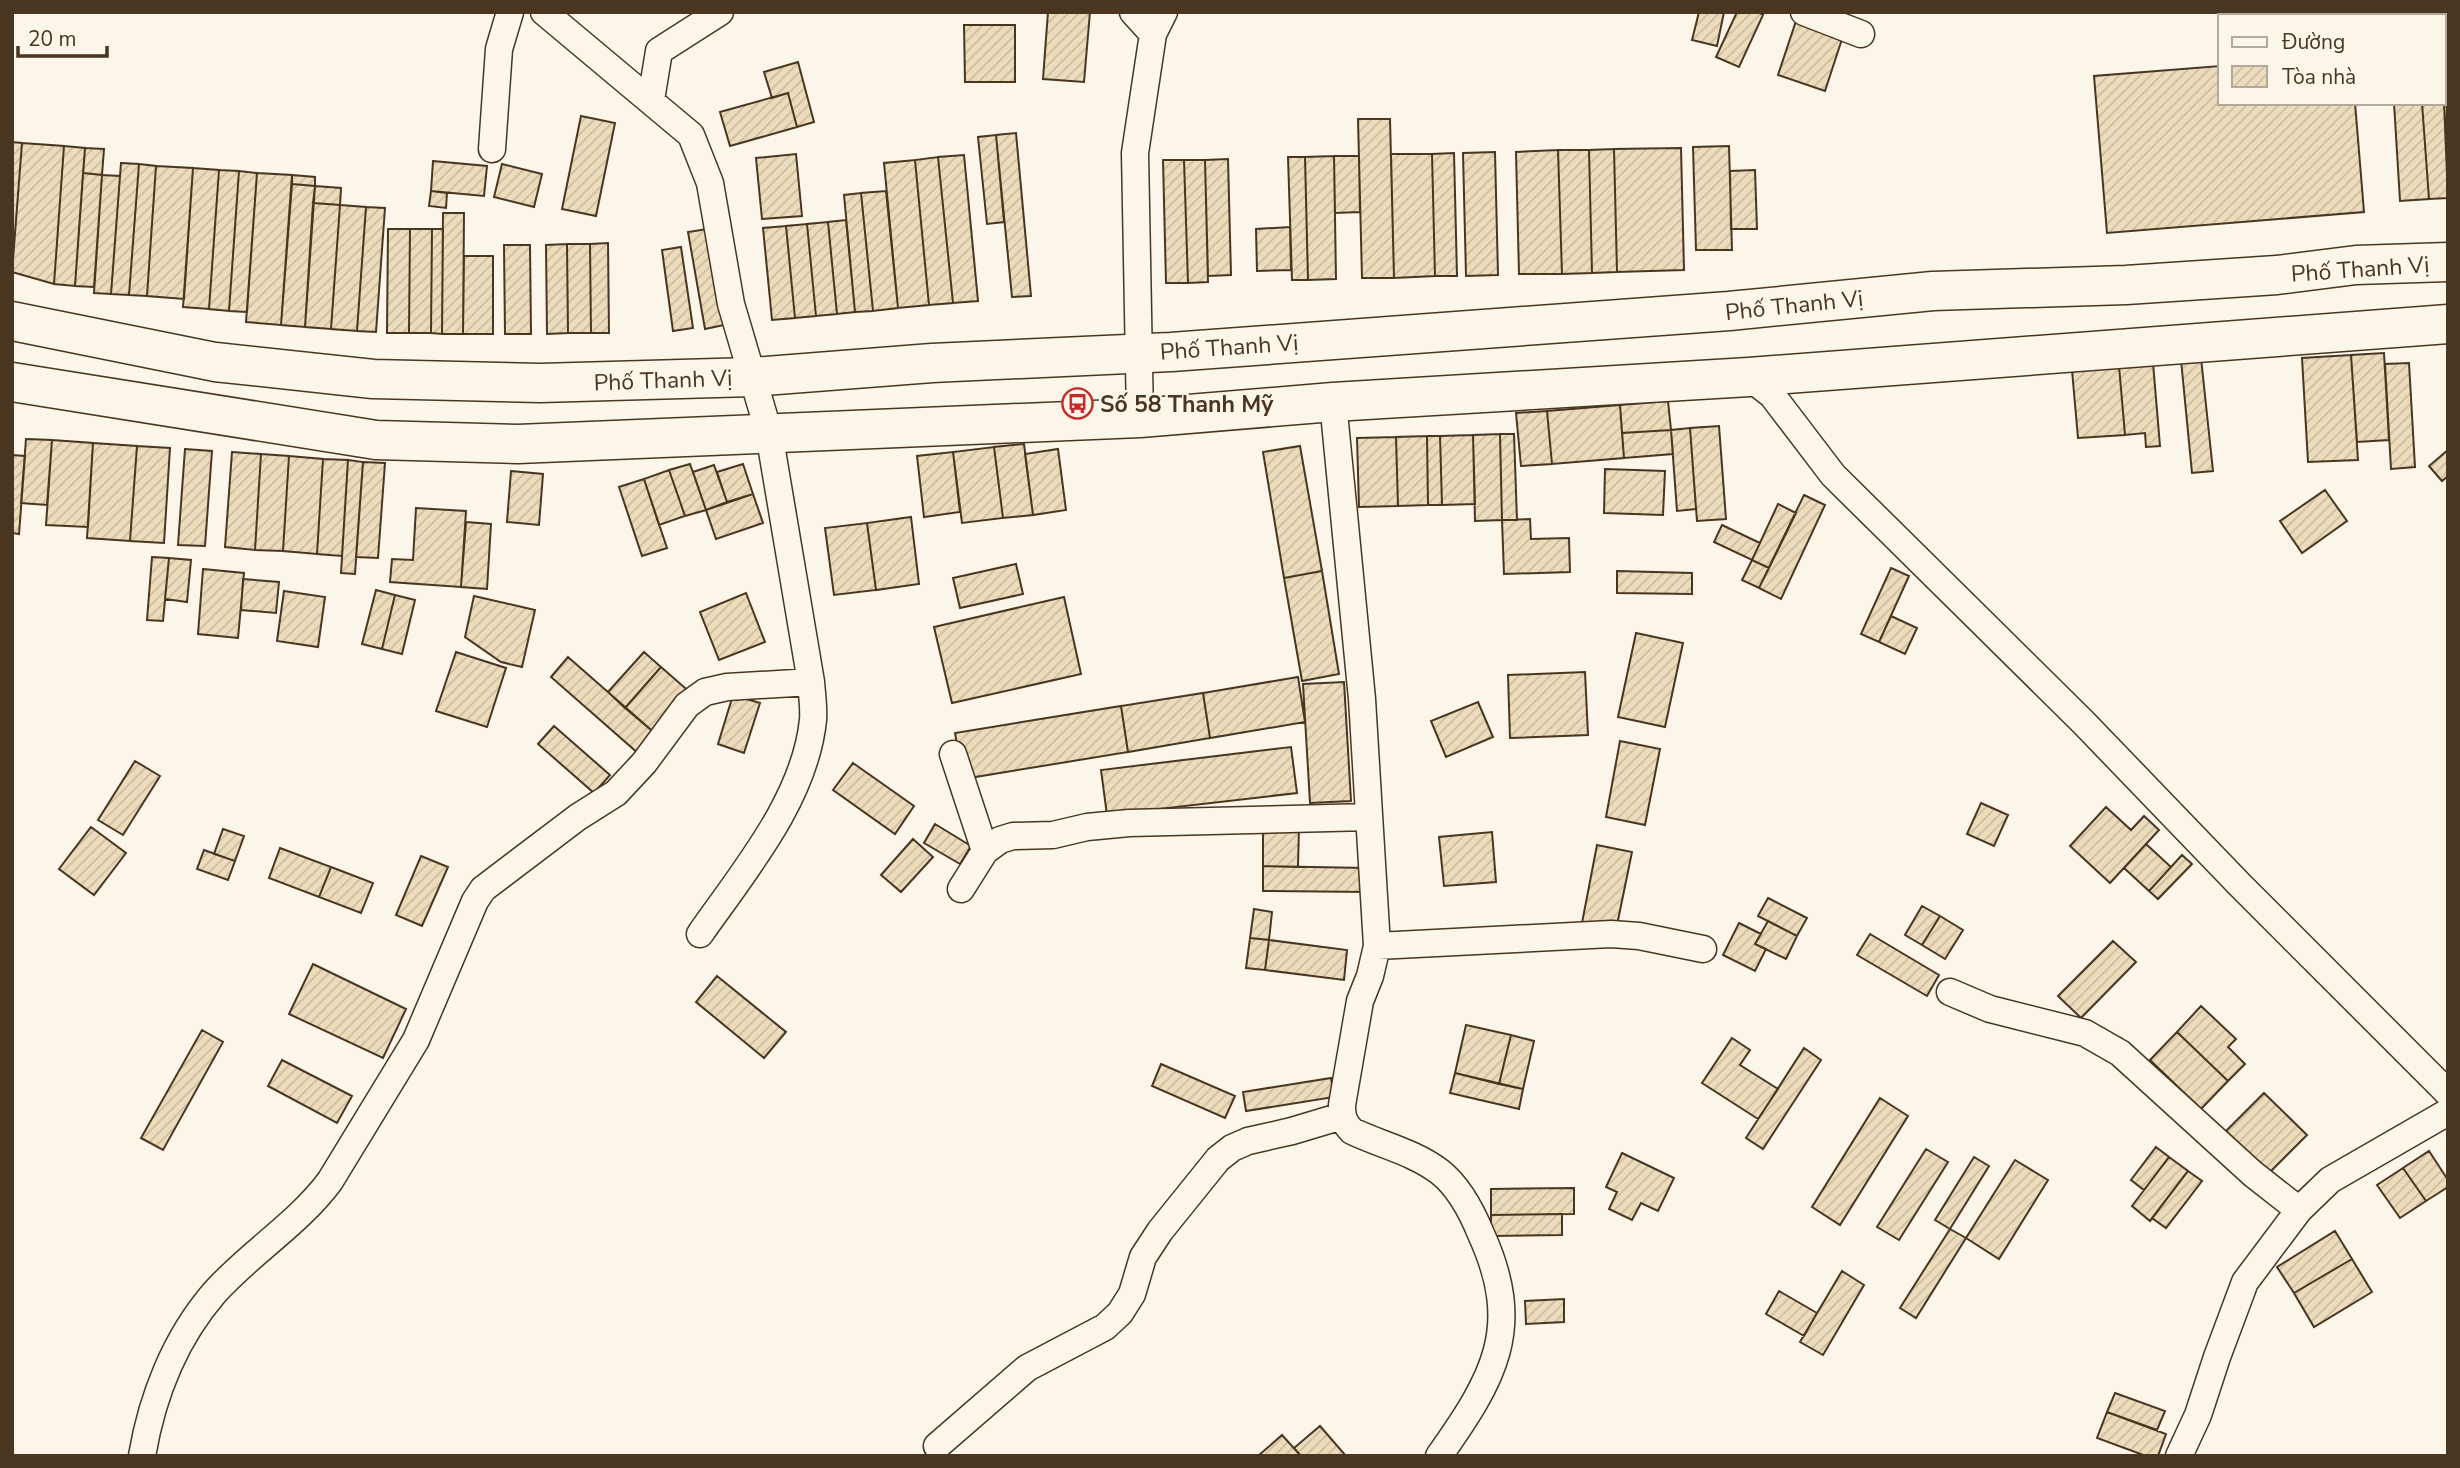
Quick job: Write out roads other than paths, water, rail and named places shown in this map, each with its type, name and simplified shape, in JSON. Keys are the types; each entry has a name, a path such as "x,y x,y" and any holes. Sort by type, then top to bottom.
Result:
{"main road":[{"name":"Phố Thanh Vị","path":"12,321 215,362 373,379 540,383 752,377 932,363 1138,353 1730,312 1933,291 2126,285 2277,275 2356,265 2448,262"},
{"path":"12,382 376,440 518,444 1140,418 1333,402 1749,377 2448,324"}],"street":[{"path":"492,149 499,49 510,12"},
{"path":"544,12 691,135 710,183 731,304 769,433 811,682 814,718 809,746 780,820 700,934"},
{"path":"651,100 659,51 720,12"},
{"path":"1133,12 1159,23 1135,153 1140,418"},
{"path":"1804,12 1861,34"},
{"path":"1749,377 1772,395 1833,475 2084,723 2240,885 2448,1093"},
{"path":"1333,402 1362,699 1377,946 1360,1002 1342,1116 1352,1132 1418,1157 1441,1172 1458,1191 1472,1213 1499,1280 1502,1324 1493,1367 1464,1421 1439,1456"},
{"path":"142,1456 149,1418 162,1378 193,1323 216,1292 314,1203 330,1181 416,1040 475,901 483,889 578,817 616,793 644,763 687,705 705,692 727,687 811,682"},
{"path":"953,754 985,851"},
{"path":"961,889 985,851 1013,836 1053,835 1087,827 1129,823 1369,817"},
{"path":"1377,946 1611,934 1639,936 1703,949"},
{"path":"1950,992 1990,1009 2085,1033 2120,1053 2243,1165 2299,1210"},
{"path":"2179,1456 2198,1415 2245,1282 2299,1210 2330,1180 2448,1112"},
{"path":"937,1446 1027,1368 1069,1343 1105,1327 1120,1313 1132,1294 1143,1257 1160,1231 1218,1159 1232,1148 1248,1141 1342,1116"}],"place":[{"name":"Số 58 Thanh Mỹ","path":"1077,404"}]}
